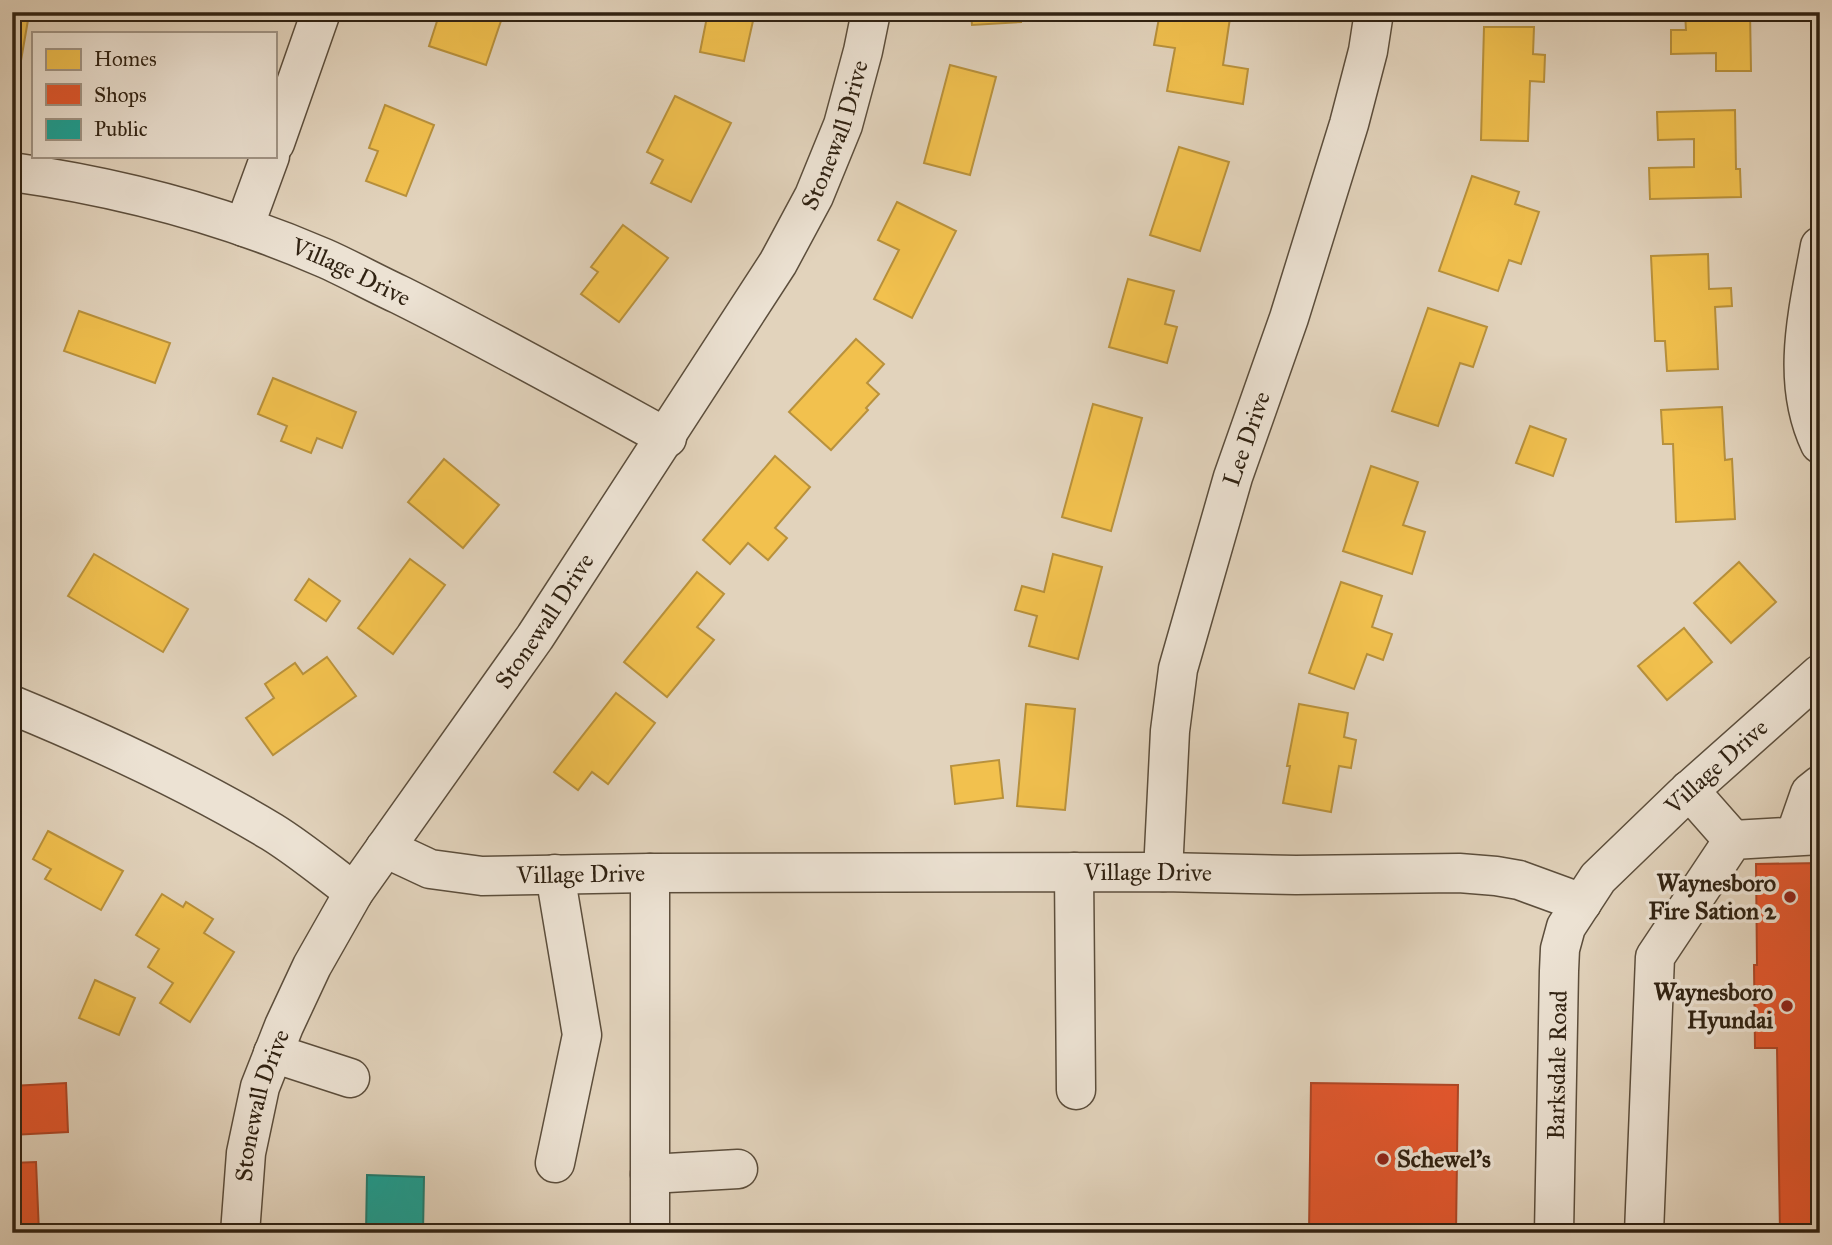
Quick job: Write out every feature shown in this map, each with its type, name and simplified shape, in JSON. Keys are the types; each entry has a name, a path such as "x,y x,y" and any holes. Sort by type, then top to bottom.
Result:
{"street":[{"path":"276,140 321,12"},
{"name":"Stonewall Drive","path":"240,1233 246,1153 260,1087 312,966 354,892 535,637 667,438 778,263 814,196 842,125 871,12"},
{"name":"Lee Drive","path":"1163,872 1170,731 1178,669 1233,477 1289,318 1349,124 1368,51 1374,12"},
{"path":"244,227 269,158"},
{"name":"Village Drive","path":"12,172 148,198 244,227 324,258 465,327 667,438"},
{"path":"1820,246 1806,323 1802,363 1807,402 1820,444"},
{"name":"Village Drive","path":"385,848 430,869 455,874 1471,874 1519,880 1582,903 1598,878 1689,790 1820,674"},
{"path":"12,705 149,764 273,833 354,892"},
{"path":"1733,840 1807,835 1810,793 1820,785"},
{"path":"1689,790 1733,840"},
{"path":"1644,1233 1655,957 1733,840"},
{"path":"1074,872 1076,1090"},
{"path":"650,873 650,1233"},
{"path":"555,874 582,1035 555,1163"},
{"name":"Barksdale Road","path":"1554,1233 1560,949 1566,927 1582,903"},
{"path":"273,1053 350,1077"},
{"path":"650,1174 738,1169"}],"building: Homes":[{"path":"440,12 504,12 486,65 429,46"},
{"path":"708,12 755,12 744,61 700,52"},
{"path":"971,12 1020,12 1021,22 972,25"},
{"path":"1183,12 1230,18 1223,65 1248,69 1243,104 1167,91 1175,48 1154,45 1159,18 1182,21"},
{"path":"1685,12 1750,12 1751,71 1716,71 1716,53 1671,54 1671,30 1686,30"},
{"path":"12,18 28,20 19,72 12,71"},
{"path":"1484,27 1534,27 1533,54 1545,55 1544,82 1530,81 1528,141 1481,140"},
{"path":"950,65 996,77 970,175 924,163"},
{"path":"675,96 731,123 691,202 651,183 663,160 647,152"},
{"path":"385,105 434,125 406,196 366,181 378,151 369,148"},
{"path":"1735,110 1736,169 1740,169 1741,197 1650,199 1649,168 1694,167 1694,139 1658,140 1657,112"},
{"path":"1179,147 1229,162 1200,251 1150,235"},
{"path":"1472,176 1519,192 1515,204 1539,212 1521,264 1509,260 1498,291 1439,271"},
{"path":"897,202 956,231 912,318 874,299 899,250 878,240"},
{"path":"623,225 668,258 619,322 581,294 598,272 591,267"},
{"path":"1708,254 1709,289 1731,288 1732,306 1715,307 1718,369 1667,371 1665,341 1655,341 1651,256"},
{"path":"1128,279 1174,291 1165,324 1177,327 1167,363 1109,347"},
{"path":"1428,308 1487,327 1473,367 1460,363 1438,426 1392,411"},
{"path":"79,311 170,343 155,383 64,351"},
{"path":"856,339 884,364 867,383 879,394 831,450 789,412"},
{"path":"273,378 356,412 342,448 317,438 311,453 281,441 287,426 258,414"},
{"path":"1093,404 1142,418 1111,531 1062,517"},
{"path":"1722,407 1725,460 1732,459 1735,519 1676,522 1673,444 1663,444 1661,410"},
{"path":"1530,426 1566,439 1553,476 1516,463"},
{"path":"775,456 810,487 775,528 787,538 768,560 748,543 730,564 703,540"},
{"path":"444,459 499,505 463,548 408,502"},
{"path":"1371,466 1418,482 1403,525 1425,532 1412,574 1343,551"},
{"path":"94,554 188,609 163,652 68,596"},
{"path":"1053,554 1102,567 1078,659 1029,646 1037,616 1015,610 1022,586 1044,592"},
{"path":"410,559 445,585 393,654 358,628"},
{"path":"1739,562 1776,602 1731,643 1694,603"},
{"path":"697,572 724,594 697,627 714,640 667,697 624,662"},
{"path":"309,579 340,601 326,621 295,600"},
{"path":"1341,582 1382,596 1372,627 1392,634 1383,660 1367,654 1354,689 1309,673"},
{"path":"1684,628 1712,662 1667,700 1638,666"},
{"path":"327,657 356,696 273,755 246,718 274,698 265,684 295,663 303,674"},
{"path":"616,693 655,723 608,784 592,772 578,790 554,772"},
{"path":"1026,704 1075,709 1065,810 1017,806"},
{"path":"1299,704 1348,713 1344,737 1356,740 1351,768 1339,766 1331,812 1283,803"},
{"path":"999,760 1003,798 955,804 951,766"},
{"path":"48,831 123,871 101,910 45,879 51,869 33,859"},
{"path":"162,894 183,907 186,902 213,919 204,933 234,952 190,1022 160,1003 173,983 148,967 159,949 136,935"},
{"path":"95,980 135,998 119,1035 79,1018"}],"building: Shops":[{"name":"Waynesboro Hyundai","path":"1820,863 1820,1233 1780,1233 1777,1048 1755,1048 1756,864"},
{"path":"66,1083 68,1132 12,1135 12,1086"},
{"name":"Schewel's","path":"1311,1083 1458,1085 1456,1233 1309,1233"},
{"path":"36,1162 39,1233 12,1233 12,1163"}],"building: Public":[{"path":"367,1175 424,1177 423,1233 366,1233"}],"place":[{"name":"Waynesboro Fire Sation 2","path":"1790,897"},
{"name":"Waynesboro Hyundai","path":"1787,1006"},
{"name":"Schewel's","path":"1383,1159"}]}
